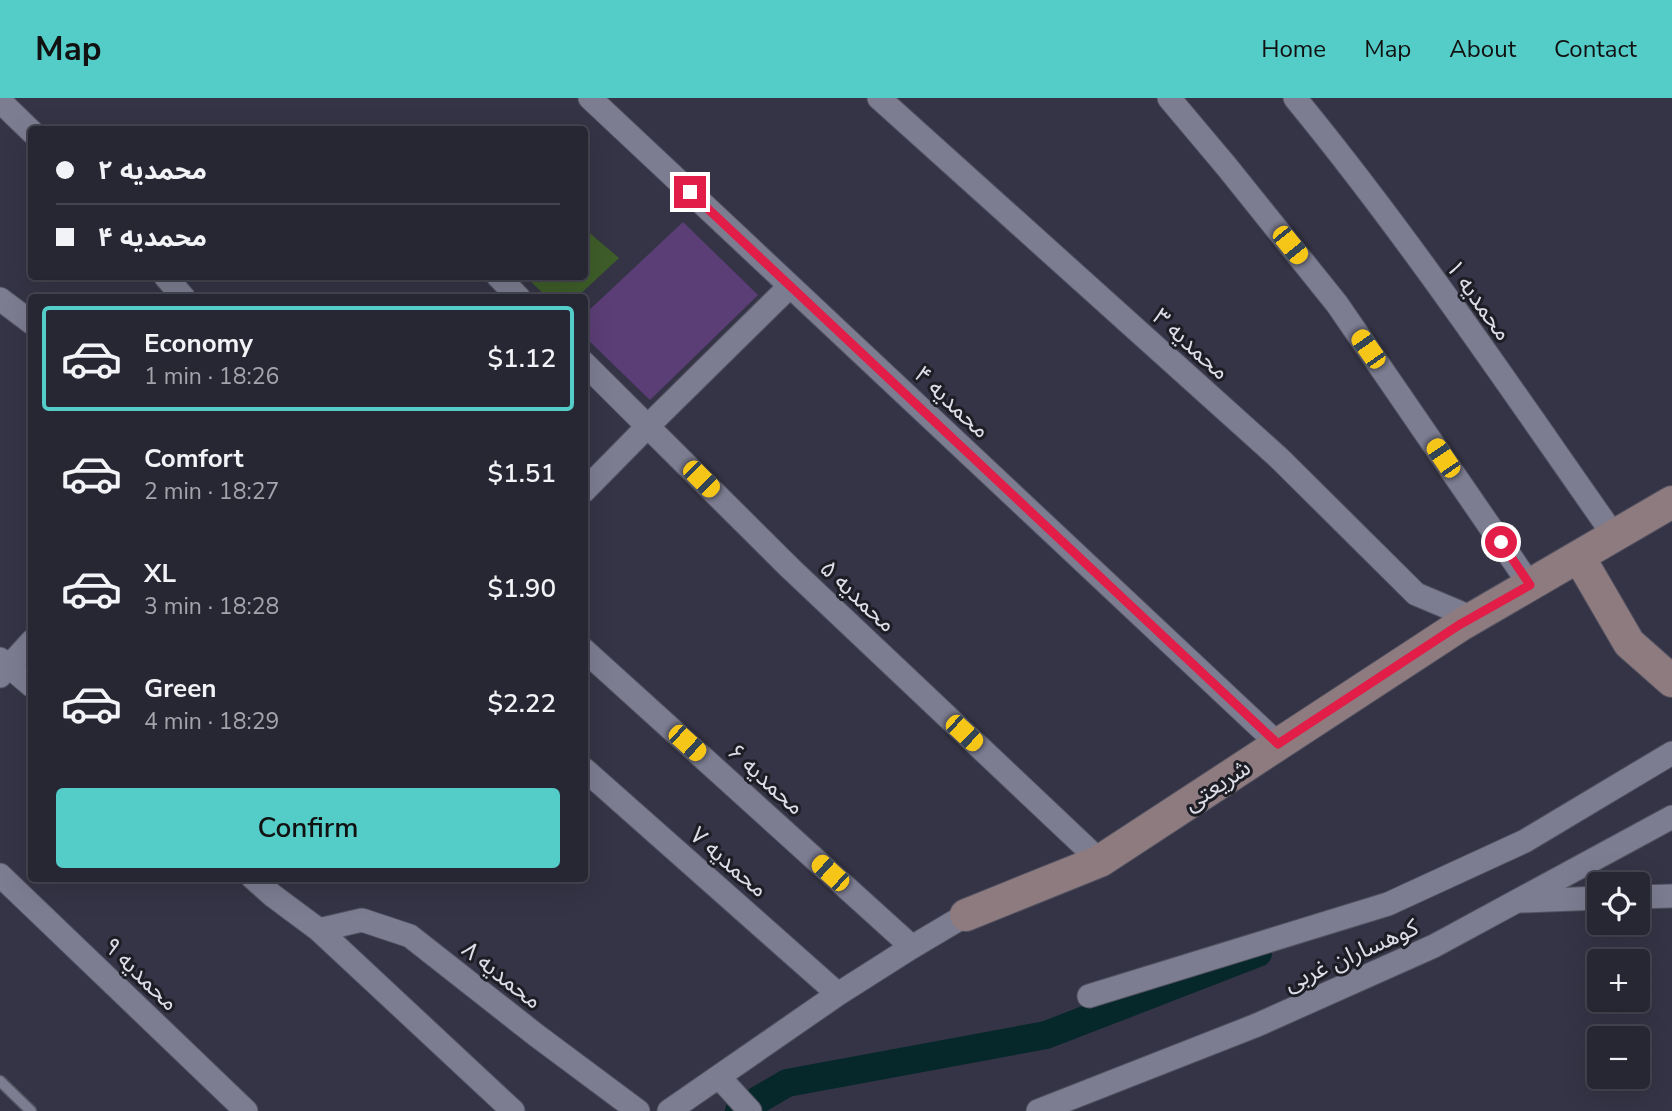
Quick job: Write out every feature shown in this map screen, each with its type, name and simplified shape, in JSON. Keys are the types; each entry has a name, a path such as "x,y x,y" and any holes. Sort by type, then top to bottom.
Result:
{"street":[{"name":"محمدیه ۴","path":"590,98 1278,744"},
{"name":"محمدیه ۳","path":"879,98 1279,458 1416,594 1473,618"},
{"path":"1169,98 1337,304 1530,585"},
{"name":"محمدیه ۱","path":"1296,98 1350,165 1615,537"},
{"path":"0,101 28,128"},
{"path":"168,280 181,294"},
{"path":"502,280 515,294"},
{"path":"588,487 790,286"},
{"path":"0,299 28,320"},
{"name":"محمدیه ۵","path":"588,367 800,578 1100,862"},
{"name":"شریعتی","path":"966,915 1100,862 1473,618 1672,502"},
{"path":"1579,557 1629,643 1672,681"},
{"path":"28,645 3,667 28,683"},
{"name":"محمدیه ۶","path":"588,654 912,947"},
{"name":"کوهساران غربی","path":"1089,996 1388,904 1525,841 1672,753"},
{"name":"محمدیه ۷","path":"588,773 838,994"},
{"name":"کوهساران غربی","path":"1038,1111 1257,1025 1434,946 1672,817"},
{"name":"محمدیه ۹","path":"0,875 246,1111"},
{"path":"257,882 319,930 513,1111"},
{"path":"1650,897 1672,896"},
{"path":"1518,901 1587,898"},
{"path":"669,1111 721,1079 838,994 966,915"},
{"name":"محمدیه ۸","path":"319,930 362,920 410,936 638,1111"},
{"path":"721,1079 750,1111"}],"lane":[{"path":"0,1081 31,1111"}],"green space":[{"path":"588,232 619,258 580,294 544,294 529,280 588,280"}],"building":[{"path":"683,222 758,295 650,400 588,340 588,311"}],"waterway":[{"path":"739,1111 787,1083 1046,1035 1258,953"}],"route":[{"path":"690,192 1278,744 1459,625 1530,585 1501,542"}]}
